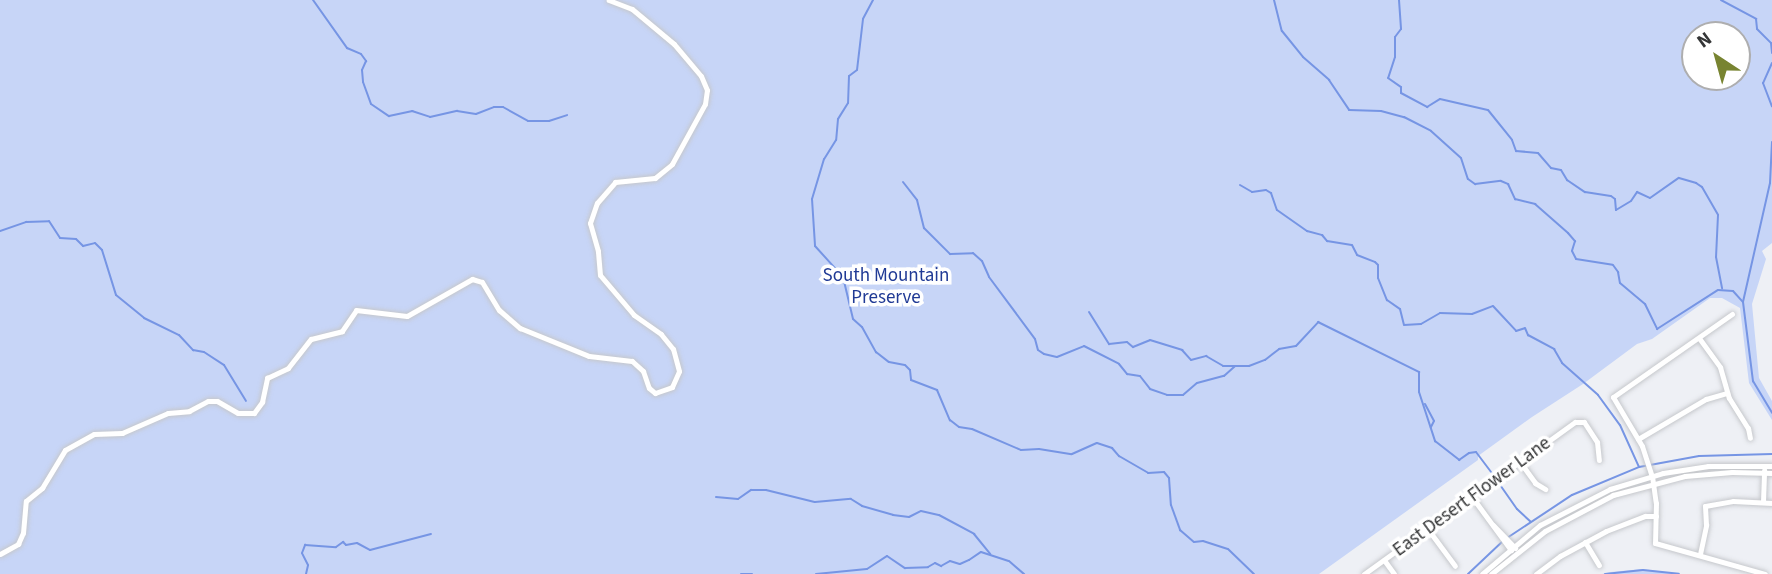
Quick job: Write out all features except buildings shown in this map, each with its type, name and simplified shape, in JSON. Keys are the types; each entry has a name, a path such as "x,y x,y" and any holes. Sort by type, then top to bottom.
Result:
{"street":[{"path":"0,554 12,550 20,541 26,501 42,488 65,450 94,434 122,433 168,413 189,411 208,401 217,401 237,413 254,413 262,402 267,378 288,368 311,340 342,331 356,310 407,316 472,279 482,282 501,313 520,328 589,356 632,361 643,371 649,388 655,393 663,393 672,387 679,371 673,349 658,332 638,318 601,277 590,223 593,209 615,182 655,178 672,164 705,104 707,90 696,69 674,44 632,9 610,0"},
{"path":"1732,314 1613,397 1638,439 1652,476 1656,516 1655,543 1765,574"},
{"path":"1699,338 1720,367 1727,393 1751,438"},
{"path":"1638,439 1706,399 1727,393"},
{"name":"East Desert Flower Lane","path":"1364,574 1580,420 1597,442 1599,460"},
{"path":"1520,463 1535,483 1545,489"},
{"path":"1482,574 1511,547 1545,531 1587,503 1652,476 1772,466"},
{"path":"1764,468 1772,473"},
{"path":"1763,502 1764,468"},
{"path":"1472,497 1511,547"},
{"path":"1700,554 1706,526 1705,506 1709,503 1772,503"},
{"path":"1536,574 1615,526 1645,516 1656,516"},
{"path":"1427,528 1455,566"},
{"path":"1585,542 1599,565"},
{"path":"1491,574 1511,547"},
{"path":"1384,560 1394,574"}],"green space":[{"name":"South Mountain Preserve","path":"0,0 1772,0 1772,243 1762,251 1766,259 1752,304 1759,378 1772,401 1772,420 1749,383 1740,308 1722,298 1710,298 1652,339 1637,344 1532,417 1478,456 1478,460 1319,574 0,574"},
{"path":"1642,569 1680,574 1602,574 1611,572"}],"waterway":[{"path":"313,0 347,48 361,54 366,61 362,70 363,82 371,104 389,116 412,111 430,117 457,111 476,114 494,107 503,107 528,121 549,121 567,115"},
{"path":"873,0 863,19 857,70 849,76 848,103 838,119 836,140 824,159 812,199 815,246 843,277 853,319 862,327 876,352 889,362 905,365 910,370 911,380 937,390 950,420 959,427 972,429 1021,450 1039,449 1072,454 1097,443 1112,448 1119,456 1148,473 1164,472 1169,478 1171,505 1180,530 1194,542 1203,541 1228,549 1254,574"},
{"path":"1274,0 1282,31 1303,57 1329,80 1349,110 1381,111 1404,117 1431,131 1461,158 1468,179 1475,184 1501,181 1508,184 1515,199 1535,204 1568,233 1575,241 1572,251 1576,259 1613,265 1618,272 1620,283 1645,304 1657,329 1718,290 1733,291 1743,302"},
{"path":"1399,0 1401,29 1395,37 1395,57 1388,78 1401,87 1401,93 1427,107 1440,99 1488,110 1512,140 1516,151 1538,153 1551,168 1561,170 1567,180 1585,192 1611,196 1615,199 1616,210 1631,201 1637,192 1650,198 1679,178 1696,183 1702,187 1718,215 1716,257 1722,288"},
{"path":"1721,0 1756,19 1757,29 1771,43 1772,53"},
{"path":"1772,63 1763,83 1772,106"},
{"path":"1772,142 1770,183 1743,302 1753,381 1772,413"},
{"path":"903,182 917,200 924,228 950,254 973,253 982,261 989,277 1035,339 1038,350 1044,354 1057,357 1084,346 1119,364 1127,374 1140,376 1150,389 1167,395 1183,395 1197,383 1224,376 1235,366"},
{"path":"1240,185 1252,192 1266,190 1271,193 1277,210 1307,231 1322,235 1327,241 1352,245 1357,255 1375,262 1387,300 1400,309 1404,325 1421,324 1440,313 1472,314 1493,306 1516,331 1525,328 1528,335 1554,349 1562,363 1598,395 1620,425 1639,467"},
{"path":"0,231 26,222 49,221 60,238 76,239 83,246 95,243 102,250 116,295 144,318 179,335 193,350 204,352 224,365 246,401"},
{"path":"1089,312 1109,344 1127,342 1133,347 1150,340 1182,350 1191,360 1206,356 1223,366 1249,366 1265,360 1279,349 1296,346 1318,322 1419,372 1419,392 1435,441 1459,460 1476,452 1495,477"},
{"path":"1425,404 1434,421 1431,427"},
{"path":"1507,538 1572,495 1639,467 1699,456 1772,454"},
{"path":"1498,482 1517,509 1530,521"},
{"path":"716,497 738,499 751,490 766,490 815,502 851,499 862,506 893,515 909,517 921,511 939,515 974,534 990,554"},
{"path":"306,574 308,565 302,553 305,545 336,547 343,542 346,545 357,543 370,550 431,534"},
{"path":"1468,574 1503,541"},
{"path":"816,574 867,569 887,556 905,568 928,567 935,563 941,566 950,561 960,564 981,552 1009,561 1024,574"},
{"path":"1605,574 1643,570 1679,574"},
{"path":"741,574 752,574"}]}
